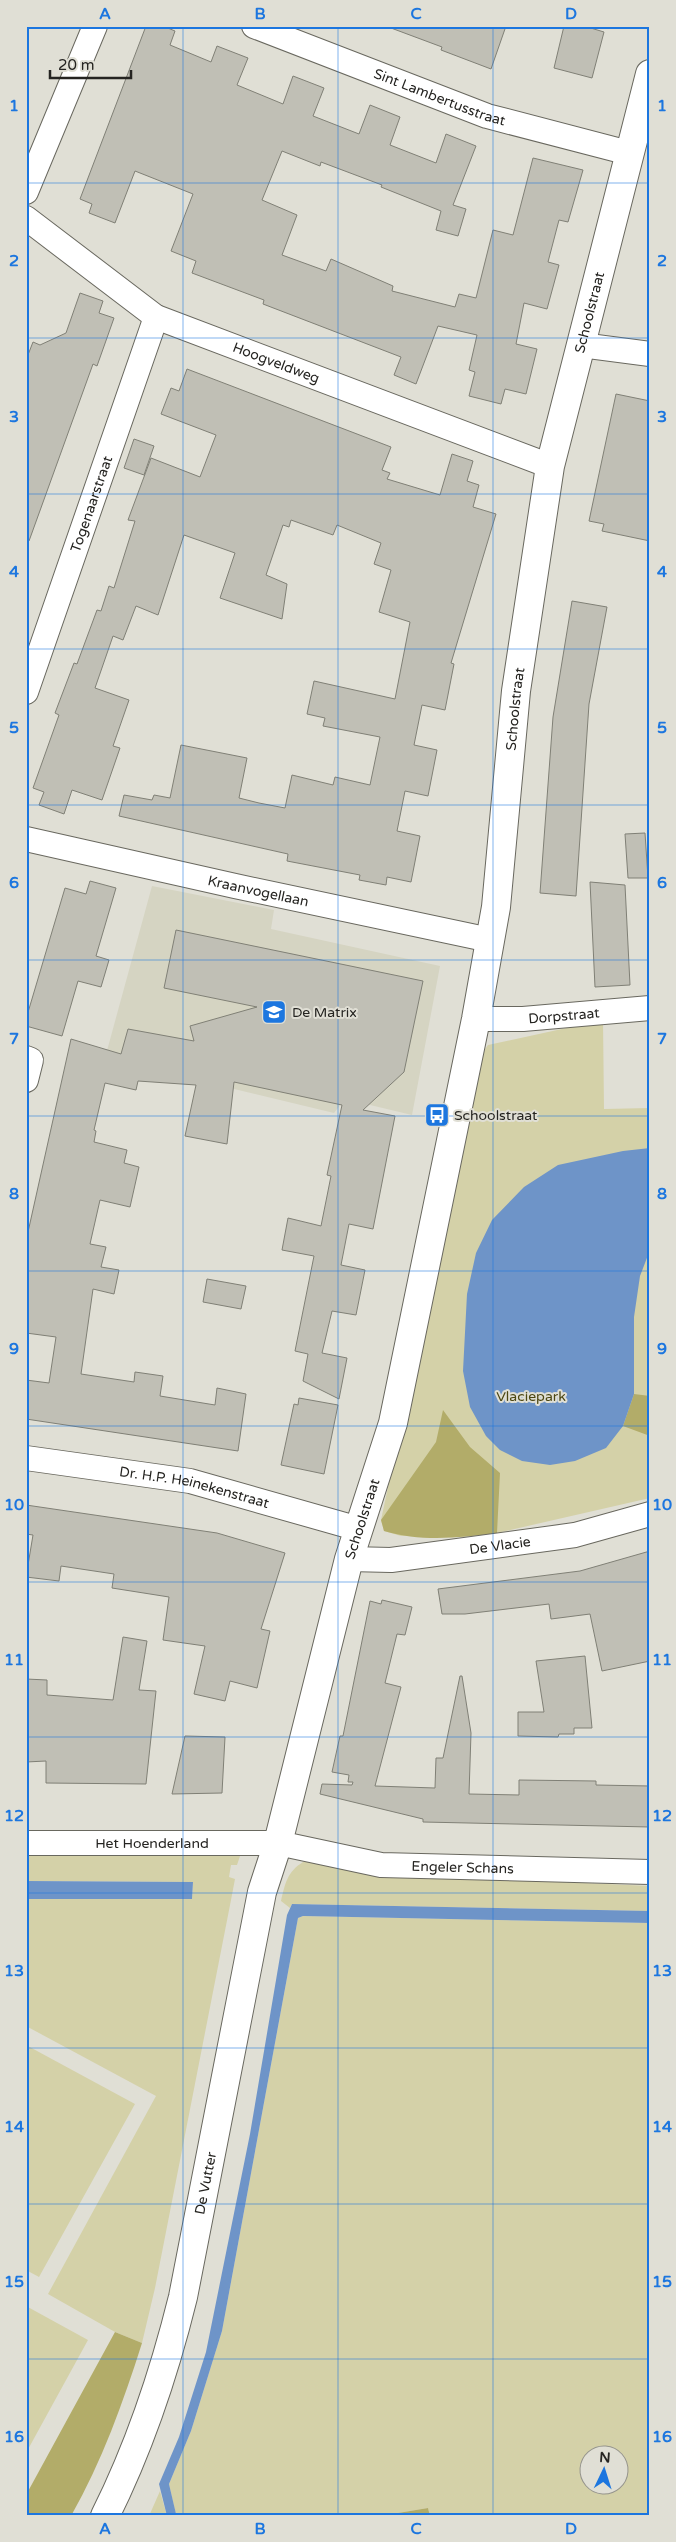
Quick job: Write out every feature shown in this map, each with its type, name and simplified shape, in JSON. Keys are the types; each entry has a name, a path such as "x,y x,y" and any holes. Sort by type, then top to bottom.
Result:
{"street":[{"path":"26,192 95,26"},
{"name":"Sint Lambertusstraat","path":"254,26 487,116 629,153"},
{"name":"Schoolstraat","path":"278,1843 349,1559 393,1423 476,1019 496,907 516,692 550,466 650,74"},
{"name":"Hoogveldweg","path":"26,218 156,317 550,466"},
{"name":"Togenaarstraat","path":"26,692 156,317"},
{"path":"581,345 650,354"},
{"name":"Kraanvogellaan","path":"27,842 490,940"},
{"name":"Dorpstraat","path":"476,1019 523,1019 650,1008"},
{"path":"26,1058 31,1060 26,1080"},
{"name":"Dr. H.P. Heinekenstraat","path":"26,1458 190,1481 359,1529"},
{"name":"De Vlacie","path":"349,1559 391,1560 574,1535 650,1514"},
{"name":"Het Hoenderland","path":"26,1843 278,1843"},
{"name":"Engeler Schans","path":"278,1843 381,1865 650,1872"},
{"name":"De Vutter","path":"105,2516 134,2454 168,2357 183,2297 262,1892 278,1843"}],"shaded area":[{"name":"De Matrix","path":"152,886 274,910 271,929 440,966 412,1115 345,1099 334,1113 105,1058"},
{"path":"634,1394 650,1396 650,1436 623,1426"},
{"path":"443,1410 470,1447 500,1473 497,1533 426,1538 384,1531 381,1520 436,1442"},
{"path":"115,2332 142,2343 119,2410 102,2453 82,2495 71,2516 26,2516 26,2495"},
{"path":"428,2508 430,2516 380,2516"}],"green space":[{"name":"Vlaciepark","path":"603,1020 604,1109 650,1108 650,1498 497,1533 497,1528 401,1536 384,1531 381,1520 480,1056 488,1045"},
{"path":"216,1854 240,1856 237,1865 231,1865 229,1877 235,1879 155,2288 142,2343 115,2332 48,2294 156,2096 26,2026 26,1899 192,1899 193,1882 26,1881 26,1856 214,1856"},
{"path":"303,1862 433,1876 650,1886 650,1911 292,1904 290,1908 281,1901 284,1889 290,1874"},
{"path":"303,1916 650,1923 650,2516 430,2516 428,2508 380,2516 172,2516 176,2515 169,2484 191,2431 222,2331 298,1918"},
{"path":"26,2045 135,2104 39,2277 26,2270"},
{"path":"26,2306 88,2340 26,2453"},
{"path":"160,2491 167,2516 149,2516"}],"water":[{"path":"650,1148 650,1250 640,1276 634,1317 634,1394 623,1426 606,1448 575,1461 550,1465 522,1461 500,1450 486,1436 470,1407 463,1371 467,1294 476,1253 492,1220 524,1187 558,1165 623,1151"},
{"path":"26,1881 193,1882 192,1899 26,1899"},
{"path":"292,1904 650,1911 650,1923 303,1916 298,1918 222,2331 191,2431 169,2484 176,2514 167,2516 159,2484 179,2437 206,2352 250,2134 287,1915"}],"building":[{"path":"146,26 163,26 175,31 170,45 211,62 217,46 248,58 237,85 283,104 293,76 324,88 313,116 359,134 370,105 400,117 390,145 436,163 446,134 476,146 453,205 466,209 458,236 436,230 441,211 381,187 382,185 321,162 320,166 282,151 262,200 297,215 282,255 326,271 331,259 393,286 392,291 455,307 459,294 476,298 493,230 513,235 533,158 583,170 568,222 559,220 548,262 559,265 547,309 524,303 516,344 537,349 526,394 505,389 501,404 469,396 475,372 469,370 477,335 438,326 416,384 394,375 401,357 263,304 264,300 192,273 196,261 171,251 193,194 135,171 115,223 89,213 92,204 80,199"},
{"path":"392,26 506,26 491,69 441,50 442,47 391,28"},
{"path":"564,26 584,26 604,32 592,78 554,68"},
{"path":"80,293 103,301 99,313 114,318 97,366 93,364 29,541 26,541 26,360 33,342 40,345 66,333"},
{"path":"187,369 391,447 382,470 390,473 387,479 440,495 452,454 473,461 467,481 479,485 473,507 496,514 451,663 454,664 445,710 422,705 414,745 437,750 428,796 405,791 397,831 420,836 411,882 387,877 386,885 359,880 360,875 287,861 288,854 119,816 124,795 152,800 154,795 170,798 181,745 247,758 239,798 259,803 285,808 292,775 333,785 335,777 370,785 380,737 323,726 325,718 307,714 314,681 395,699 410,622 379,612 391,570 374,564 381,543 337,525 333,535 291,520 289,527 283,525 266,575 287,584 282,619 220,598 235,553 184,535 158,615 136,606 123,640 113,636 95,688 129,700 113,746 120,748 102,800 72,790 64,814 39,805 44,792 33,788 59,715 55,713 74,663 77,664 97,610 101,611 109,586 114,588 135,521 128,520 151,458 200,477 216,435 161,414 171,388 179,391"},
{"path":"616,394 650,401 650,541 602,531 604,524 589,521"},
{"path":"134,439 154,446 144,475 124,468"},
{"path":"572,601 607,607 589,704 576,896 540,893 553,717"},
{"path":"645,833 648,878 628,878 625,834"},
{"path":"90,881 116,888 96,956 109,960 101,987 78,981 62,1036 26,1026 26,1019 65,888 86,894"},
{"path":"590,882 625,885 630,985 595,987"},
{"path":"176,930 423,981 404,1072 363,1110 395,1116 373,1229 349,1224 341,1265 365,1270 356,1315 332,1311 322,1353 347,1358 339,1399 303,1381 308,1354 295,1351 314,1256 282,1250 288,1218 321,1226 331,1176 327,1175 342,1105 234,1082 227,1144 185,1136 196,1085 138,1081 136,1090 105,1083 94,1130 96,1131 94,1142 127,1150 124,1163 139,1167 130,1207 100,1200 90,1244 106,1247 101,1267 119,1270 114,1294 93,1289 81,1374 134,1382 135,1372 163,1376 160,1396 215,1405 217,1388 246,1394 238,1451 26,1419 26,1380 49,1383 56,1337 26,1333 26,1241 71,1039 121,1054 128,1029 194,1041 190,1026 257,1007 164,988"},
{"path":"207,1279 246,1286 241,1309 203,1302"},
{"path":"299,1398 338,1405 324,1474 281,1465 294,1404 298,1405"},
{"path":"26,1505 217,1533 285,1553 261,1629 270,1631 257,1688 230,1681 225,1701 194,1694 205,1646 163,1640 169,1597 112,1588 114,1574 61,1566 59,1581 26,1577 33,1535 26,1534"},
{"path":"650,1551 650,1661 602,1671 590,1614 551,1619 549,1604 465,1614 442,1614 438,1589 580,1571"},
{"path":"382,1600 412,1607 405,1635 397,1634 385,1683 401,1687 375,1786 435,1788 436,1758 443,1758 460,1676 462,1676 471,1733 469,1794 519,1795 519,1780 596,1781 596,1785 650,1786 650,1827 423,1822 423,1819 320,1794 322,1784 352,1785 353,1782 348,1782 349,1775 332,1772 340,1736 343,1736 370,1601 381,1604"},
{"path":"123,1637 147,1641 139,1690 156,1691 146,1784 46,1783 46,1761 26,1762 26,1679 47,1680 47,1695 113,1700"},
{"path":"585,1656 592,1728 574,1728 574,1734 559,1734 558,1737 518,1736 518,1712 544,1712 536,1661"},
{"path":"185,1736 225,1737 222,1793 172,1794"}],"place":[{"name":"De Matrix","path":"274,1012"},
{"name":"Schoolstraat","path":"437,1115"}]}
